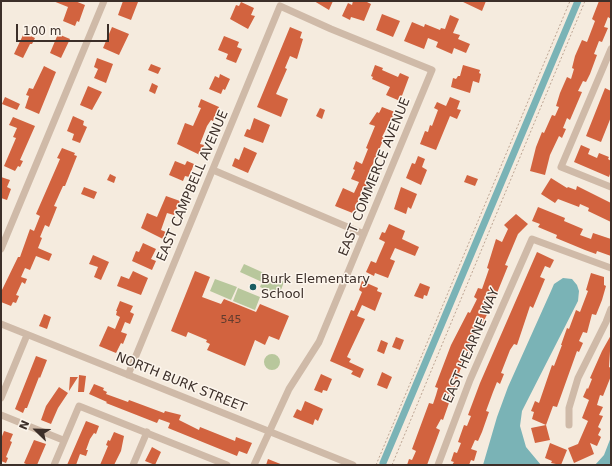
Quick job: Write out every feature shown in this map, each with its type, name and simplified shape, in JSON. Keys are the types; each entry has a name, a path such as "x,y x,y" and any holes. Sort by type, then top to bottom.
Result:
{"street":[{"path":"1,249 104,1"},
{"name":"EAST CAMPBELL AVENUE","path":"128,375 280,6 331,29 432,70"},
{"path":"611,49 561,167 611,187"},
{"name":"EAST COMMERCE AVENUE","path":"254,465 268,431 289,389 319,342 432,70"},
{"path":"212,170 364,234"},
{"name":"EAST HEARNE WAY","path":"438,465 470,380 532,239 611,268"},
{"path":"569,425 569,408 578,378 611,309"},
{"name":"NORTH BURK STREET","path":"1,324 353,465"},
{"path":"1,398 27,335"},
{"path":"54,465 79,406 227,465"},
{"path":"1,415 64,440"},
{"path":"133,465 146,432"}],"path":[{"path":"376,465 570,1"},
{"path":"392,465 585,1"}],"green space":[{"path":"244,264 284,282 279,295 260,287 262,282 240,272"},
{"path":"215,279 237,287 231,300 210,291"},
{"path":"238,288 260,297 255,310 233,301"},
{"path":"272,354 278,356 280,362 278,368 272,370 266,368 264,362 266,356"}],"water":[{"path":"563,278 572,279 577,285 579,291 578,301 522,411 520,426 526,447 541,465 483,465 497,417 508,387 554,284"},
{"path":"611,437 611,465 595,465 604,455"}],"building":[{"path":"53,1 75,1 85,5 79,22 77,21 75,26 63,21 68,7"},
{"path":"123,1 138,2 131,20 118,15"},
{"path":"314,1 333,1 329,10"},
{"path":"353,1 365,1 371,4 364,21 351,17 350,20 342,16 348,3 352,5"},
{"path":"461,1 486,1 482,11"},
{"path":"599,1 611,1 611,19 608,17 604,27 608,28 602,42 599,41 594,54 597,55 590,74 586,82 583,81 578,91 582,92 570,120 567,118 563,128 566,129 562,138 559,136 550,155 545,175 530,171 536,147 542,132 544,133 552,115 555,116 559,107 556,106 560,93 567,77 571,79 574,69 572,68 575,56 582,40 587,42 595,21 592,19"},
{"path":"241,2 254,8 251,15 255,16 248,29 230,19 236,5 239,6"},
{"path":"382,14 400,21 393,37 376,30"},
{"path":"450,15 459,19 453,33 460,35 458,39 470,44 466,53 454,48 452,54 436,47 438,42 428,38 424,49 404,41 412,22 424,27 425,24 440,30 441,28 445,29"},
{"path":"112,27 129,34 119,55 103,48"},
{"path":"290,27 302,32 300,38 303,39 297,59 290,56 285,68 287,69 276,94 288,99 281,117 257,107"},
{"path":"24,33 35,38 32,44 30,44 23,58 14,54"},
{"path":"58,34 70,39 61,58 50,53"},
{"path":"224,36 239,42 237,47 242,49 236,63 226,59 228,54 218,50"},
{"path":"97,58 113,64 106,83 94,78 98,69 94,67"},
{"path":"151,64 161,68 158,74 148,70"},
{"path":"375,65 398,77 400,73 409,77 400,101 386,95 390,87 372,79 373,77 371,76"},
{"path":"463,65 480,70 479,73 481,74 479,83 473,81 470,93 451,87 453,78 456,79 460,76"},
{"path":"44,66 56,72 39,114 25,108 29,96 26,95 29,88 33,89"},
{"path":"220,74 230,79 225,90 223,89 221,94 209,89 215,76 219,78"},
{"path":"152,83 158,86 155,94 149,91"},
{"path":"88,86 102,92 92,110 80,105"},
{"path":"605,88 611,91 611,117 601,142 586,136"},
{"path":"5,97 20,104 17,110 2,104"},
{"path":"450,97 460,101 457,109 461,110 457,119 450,116 436,150 420,144 425,131 428,132 430,125 432,126 438,110 434,108 437,102 446,106"},
{"path":"201,99 219,107 213,121 211,120 207,126 200,144 204,145 200,155 177,144 185,123 193,126 201,108 198,107"},
{"path":"382,107 395,112 382,137 384,138 369,173 371,174 365,189 363,188 355,214 335,206 343,188 354,193 359,182 351,179 355,170 353,169 356,161 362,164 368,149 366,148 375,126 369,124 377,112 379,113"},
{"path":"320,108 325,110 322,119 316,116"},
{"path":"73,116 84,121 83,125 87,127 80,143 72,140 74,134 67,131"},
{"path":"13,117 35,126 20,160 23,161 20,167 18,166 15,171 4,166 16,138 13,137 17,128 9,125"},
{"path":"254,118 270,125 263,143 244,136 247,129 250,130"},
{"path":"581,145 590,149 588,154 597,158 599,153 609,157 608,159 611,161 611,171 609,177 574,162"},
{"path":"244,147 257,153 248,173 232,166 235,158 239,160"},
{"path":"62,148 75,153 74,155 77,156 65,186 63,186 54,206 57,207 49,227 45,225 40,237 42,238 38,248 52,254 49,261 36,256 30,270 25,268 21,277 27,279 25,284 22,282 16,295 19,296 16,303 13,302 11,306 1,302 1,292 18,257 20,257 30,229 34,231 40,216 36,214 60,159 57,158"},
{"path":"418,156 425,159 422,167 427,170 421,185 406,178 412,163 415,164"},
{"path":"175,161 185,165 187,161 194,164 189,177 185,176 183,181 169,175"},
{"path":"110,174 116,177 114,183 107,180"},
{"path":"467,175 478,179 475,186 464,182"},
{"path":"1,177 10,180 7,187 11,189 7,200 1,198"},
{"path":"551,178 567,188 576,190 577,186 611,203 611,222 588,211 589,208 580,204 579,207 558,199 555,203 541,194"},
{"path":"84,187 97,192 94,199 81,194"},
{"path":"401,187 417,194 411,209 408,207 406,214 394,209"},
{"path":"166,196 180,201 174,215 167,213 161,230 166,232 163,239 141,228 147,213 157,217"},
{"path":"538,207 565,218 564,221 583,229 580,235 591,239 593,233 611,239 611,256 597,251 596,254 585,250 556,238 557,235 538,227 540,224 532,221"},
{"path":"516,214 528,224 518,234 505,265 508,266 497,293 482,325 480,328 478,327 473,337 476,338 465,364 463,363 443,420 441,419 436,428 440,430 427,465 407,465 409,459 412,460 416,451 412,449 429,403 433,404 438,388 435,387 451,345 468,312 470,313 477,299 474,297 478,288 482,289 489,269 487,268 496,239 502,242 508,229 504,225"},
{"path":"389,224 405,231 402,239 419,247 415,256 395,248 390,259 395,261 388,278 375,273 374,276 366,272 371,261 376,263 385,242 379,239 382,232 385,233"},
{"path":"143,243 156,249 151,259 156,261 152,270 132,261 136,251 139,252"},
{"path":"537,252 554,260 550,268 545,266 540,277 545,279 533,308 530,306 517,345 514,344 510,350 501,373 504,374 500,384 497,382 493,392 486,411 489,412 482,432 478,441 475,440 471,449 477,451 474,461 471,460 469,465 452,465 454,462 451,461 454,452 457,453 461,443 458,442 464,425 467,426 471,416 468,415 480,383"},
{"path":"93,255 109,262 101,280 94,277 98,267 89,264"},
{"path":"133,271 148,278 141,295 117,286 121,276 129,279"},
{"path":"195,271 210,277 202,297 221,304 224,299 256,312 260,304 289,316 279,340 269,336 265,345 255,340 245,366 207,350 210,344 206,342 207,340 188,332 186,337 171,331"},
{"path":"591,273 604,277 604,285 606,286 602,300 596,315 592,314 587,333 583,332 579,341 583,343 579,352 577,351 557,407 553,406 546,425 532,419 534,412 531,411 535,401 539,403 552,365 554,366 562,345 567,328 569,329 576,310 580,312 588,291 586,290"},
{"path":"362,281 378,288 377,291 382,293 375,311 362,305 357,316 365,319 347,357 351,359 349,362 364,369 360,378 351,374 353,371 330,361 351,310 354,311 362,292 359,290"},
{"path":"420,283 430,287 427,296 424,295 423,299 414,296"},
{"path":"120,301 133,306 130,312 134,314 130,324 125,322 121,332 127,334 123,344 121,343 116,353 99,346 108,326 115,329 120,317 116,315 116,311"},
{"path":"44,314 51,317 47,329 39,326"},
{"path":"611,335 609,367 611,368 611,376 603,396 600,395 597,405 603,407 599,415 603,416 598,427 601,429 598,435 601,437 597,446 590,443 594,454 574,463 568,448 578,444 588,421 582,418 589,400 583,397 587,388 588,389 592,379 590,378 602,351"},
{"path":"396,337 404,340 400,350 392,347"},
{"path":"381,340 388,343 384,354 377,351"},
{"path":"36,356 47,360 27,408 25,408 23,413 15,409"},
{"path":"382,372 392,377 387,389 377,385"},
{"path":"321,374 332,379 327,391 323,390 322,393 314,390"},
{"path":"79,375 86,376 84,392 78,392"},
{"path":"70,377 78,377 69,391"},
{"path":"94,384 104,388 103,390 107,392 106,394 128,402 129,400 164,413 165,411 181,415 179,420 199,430 200,427 235,441 236,437 252,443 247,454 239,451 237,456 168,428 170,423 159,419 157,423 106,403 107,402 89,394"},
{"path":"59,387 68,393 58,408 51,424 41,420 46,406"},
{"path":"305,401 323,409 318,421 315,419 313,425 293,417 297,409 301,411"},
{"path":"86,421 99,426 96,434 94,433 90,439 86,450 88,450 86,456 80,454 76,465 67,465"},
{"path":"546,425 550,440 535,443 531,428"},
{"path":"4,431 13,434 10,441 12,442 6,457 8,458 6,463 1,461 1,439"},
{"path":"114,432 124,436 121,451 114,465 100,465 108,446 106,445 108,440 110,441"},
{"path":"34,440 46,444 37,465 28,465 24,463"},
{"path":"550,443 567,450 561,465 551,463 552,461 545,458"},
{"path":"152,447 161,452 155,465 145,461"},
{"path":"268,459 283,465 266,465"}],"waterway":[{"path":"383,463 578,1"}],"place":[{"name":"Burk Elementary School","path":"253,287"}]}
